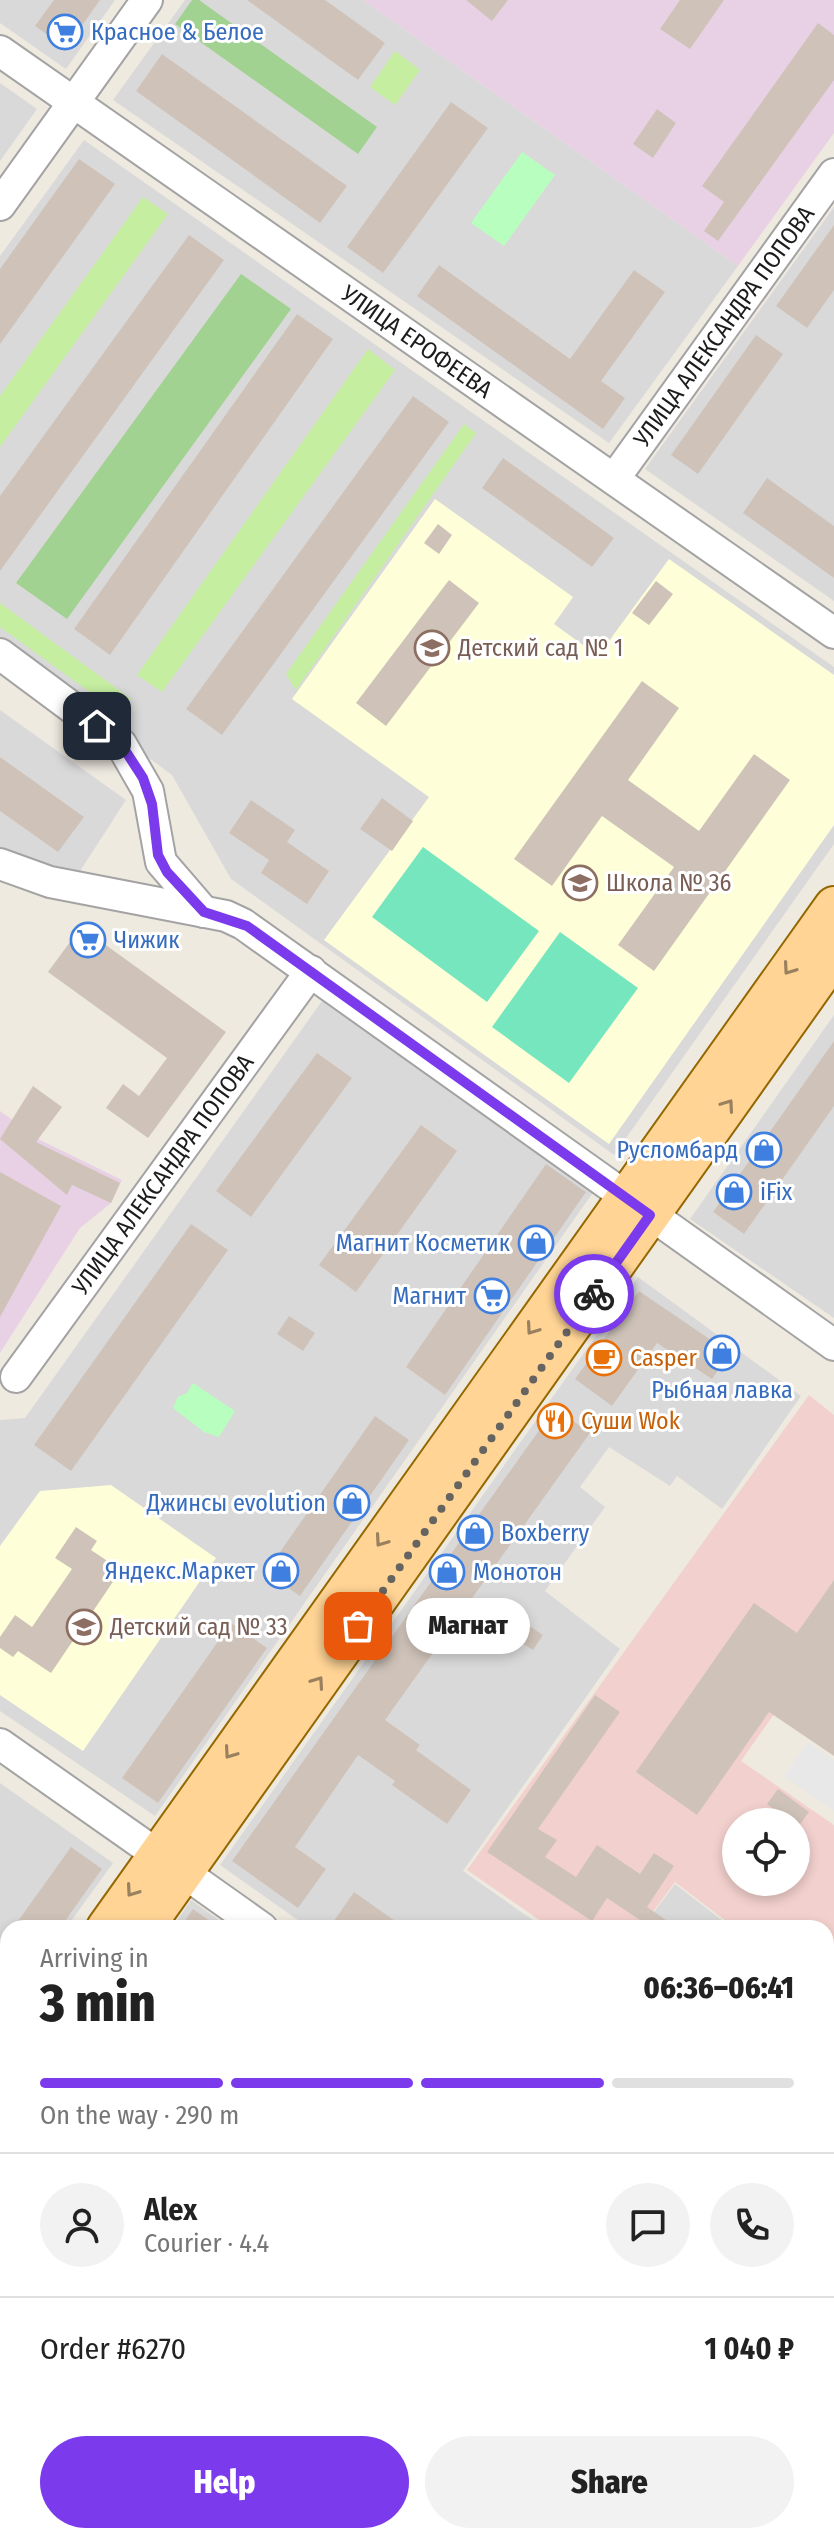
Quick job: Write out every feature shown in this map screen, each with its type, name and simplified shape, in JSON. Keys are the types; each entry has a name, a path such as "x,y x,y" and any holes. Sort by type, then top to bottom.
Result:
{"main road":[{"path":"114,1920 170,1864 638,1206 834,906"},
{"path":"638,1206 834,956"},
{"path":"147,1920 170,1864"}],"street":[{"path":"0,205 147,0"},
{"name":"УЛИЦА ЕРОФЕЕВА","path":"0,51 834,633"},
{"name":"УЛИЦА АЛЕКСАНДРА ПОПОВА","path":"614,479 834,174"},
{"path":"0,654 121,744 148,791 161,862 204,912"},
{"path":"0,864 50,882 204,912 243,924 834,1345"},
{"name":"УЛИЦА АЛЕКСАНДРА ПОПОВА","path":"16,1377 311,971"},
{"path":"0,1744 250,1920"}],"shaded area":[{"path":"0,0 115,0 66,69 0,23"},
{"path":"185,0 363,0 738,266 609,443 113,100"},
{"path":"363,0 834,0 834,133 738,266"},
{"path":"0,83 37,109 0,161"},
{"path":"84,140 834,667 834,844 614,1155 231,879 172,775 0,648 0,256"},
{"path":"834,207 834,601 645,469"},
{"name":"Школа № 36","path":"435,499 573,597 554,624 598,656 669,559 834,675 834,825 609,1144 324,940 429,797 292,699"},
{"path":"0,710 126,800 78,874 0,848"},
{"path":"322,1001 594,1191 155,1816 0,1711 0,1420 25,1418"},
{"path":"834,1015 834,1318 690,1219"},
{"path":"0,1111 40,1140 122,1180 111,1203 80,1228 0,1353"},
{"path":"638,1277 801,1396 722,1509 677,1476 670,1486 609,1447 580,1487 605,1507 545,1591 620,1649 463,1871 533,1920 298,1920 220,1865"},
{"path":"809,1395 834,1415 834,1629 741,1761 809,1808 722,1808 722,1896 810,1896 810,1808 834,1825 834,1920 725,1920 675,1882 647,1920 539,1920 467,1870"},
{"name":"Детский сад № 33","path":"111,1485 216,1558 83,1751 0,1695 0,1546 40,1491"},
{"path":"808,1742 834,1760 834,1811 784,1776"},
{"path":"0,1783 113,1863 72,1920 0,1920"},
{"path":"675,1884 722,1920 648,1920"},
{"path":"191,1900 219,1920 177,1920"}],"green space":[{"path":"192,0 199,0 377,127 358,154 175,24"},
{"path":"395,51 420,70 395,105 370,87"},
{"path":"522,152 555,175 504,246 471,223"},
{"path":"143,197 168,214 0,447 0,396"},
{"path":"241,274 291,309 67,619 16,583"},
{"path":"368,349 395,370 162,692 137,675"},
{"path":"464,424 476,433 296,690 286,674"},
{"path":"0,603 131,699 120,714 0,627"},
{"path":"423,847 539,931 487,1002 372,917"},
{"path":"560,932 638,988 569,1083 492,1027"},
{"path":"193,1383 235,1411 219,1437 204,1432 173,1408 178,1397 187,1393"}],"building":[{"path":"54,0 100,0 66,48 35,26"},
{"path":"247,0 325,0 385,43 358,80"},
{"path":"466,0 508,0 492,21"},
{"path":"680,0 724,0 690,49 660,29"},
{"path":"818,23 834,35 834,80 718,241 704,231 724,202 702,186"},
{"path":"162,54 347,186 320,223 136,91"},
{"path":"451,102 488,128 383,273 347,247"},
{"path":"657,109 676,123 653,158 633,144"},
{"path":"79,159 115,184 0,344 0,269"},
{"path":"834,225 834,290 807,328 776,306"},
{"path":"189,235 224,260 0,571 0,496"},
{"path":"439,265 570,359 634,270 665,292 601,381 625,398 603,429 417,296"},
{"path":"297,314 333,339 110,655 74,629"},
{"path":"756,335 783,354 698,474 671,455"},
{"path":"413,396 449,422 222,735 186,709"},
{"path":"503,458 614,538 592,567 482,488"},
{"path":"767,478 834,526 834,578 743,513"},
{"path":"438,524 452,535 439,554 424,543"},
{"path":"449,580 479,603 386,726 356,703"},
{"path":"656,581 673,594 649,625 632,613"},
{"path":"642,681 679,708 628,780 699,831 754,754 790,780 654,971 618,945 674,867 602,816 552,886 514,859"},
{"path":"0,757 84,817 58,852 0,811"},
{"path":"382,798 413,821 392,851 360,829"},
{"path":"251,800 295,830 287,842 329,871 307,904 261,873 269,860 229,833"},
{"path":"81,927 226,1032 148,1138 106,1108 123,1084 139,1096 167,1058 48,972"},
{"path":"834,1041 834,1106 744,1234 713,1212"},
{"path":"317,1053 352,1078 251,1217 216,1191"},
{"path":"33,1086 62,1107 36,1142 120,1183 111,1203 72,1185 67,1195 0,1139"},
{"path":"421,1125 457,1151 356,1292 319,1265"},
{"path":"546,1164 586,1192 445,1395 406,1367"},
{"path":"0,1172 61,1206 0,1317"},
{"path":"191,1224 228,1250 71,1471 34,1445"},
{"path":"639,1291 730,1353 712,1379 657,1343 612,1406 575,1379"},
{"path":"289,1316 315,1333 303,1351 277,1334"},
{"path":"555,1408 590,1433 385,1720 420,1745 416,1750 471,1790 447,1824 392,1785 395,1781 358,1755 295,1847 326,1869 298,1908 232,1861"},
{"path":"375,1416 409,1440 300,1596 266,1572"},
{"path":"76,1527 97,1541 91,1550 121,1570 51,1673 18,1651 13,1657 0,1648 0,1637 15,1615 32,1627 72,1569 55,1558"},
{"path":"834,1580 834,1756 769,1712 697,1815 636,1772 754,1603 797,1633"},
{"path":"231,1623 267,1648 158,1803 122,1778"},
{"path":"528,1625 543,1635 533,1650 517,1640"},
{"path":"595,1695 620,1712 538,1829 557,1840 545,1857 576,1877 597,1845 640,1874 654,1853 674,1866 647,1907 666,1920 640,1920 607,1898 590,1920 487,1852"},
{"path":"778,1789 804,1808 772,1808 767,1804"},
{"path":"71,1847 102,1869 66,1920 19,1920"},
{"path":"354,1892 394,1920 335,1920"},
{"path":"193,1909 209,1920 185,1920"}],"way so far":[{"path":"358,1626 594,1294"}],"place":[{"name":"Красное & Белое","path":"65,32"},
{"name":"Детский сад № 1","path":"432,648"},
{"name":"Школа № 36","path":"580,883"},
{"name":"Чижик","path":"88,940"},
{"name":"Русломбард","path":"764,1150"},
{"name":"iFix","path":"734,1192"},
{"name":"Магнит Косметик","path":"536,1243"},
{"name":"Магнит","path":"492,1296"},
{"name":"Рыбная лавка","path":"722,1353"},
{"name":"Casper","path":"604,1358"},
{"name":"Суши Wok","path":"555,1421"},
{"name":"Джинсы evolution","path":"352,1503"},
{"name":"Boxberry","path":"475,1533"},
{"name":"Яндекс.Маркет","path":"281,1571"},
{"name":"Монотон","path":"447,1572"},
{"name":"Магнат","path":"358,1626"},
{"name":"Детский сад № 33","path":"84,1627"}],"route":[{"path":"97,726 121,744 137,766 152,804 159,858 169,875 204,912 226,916 247,926 607,1181 650,1215 594,1294"}]}
